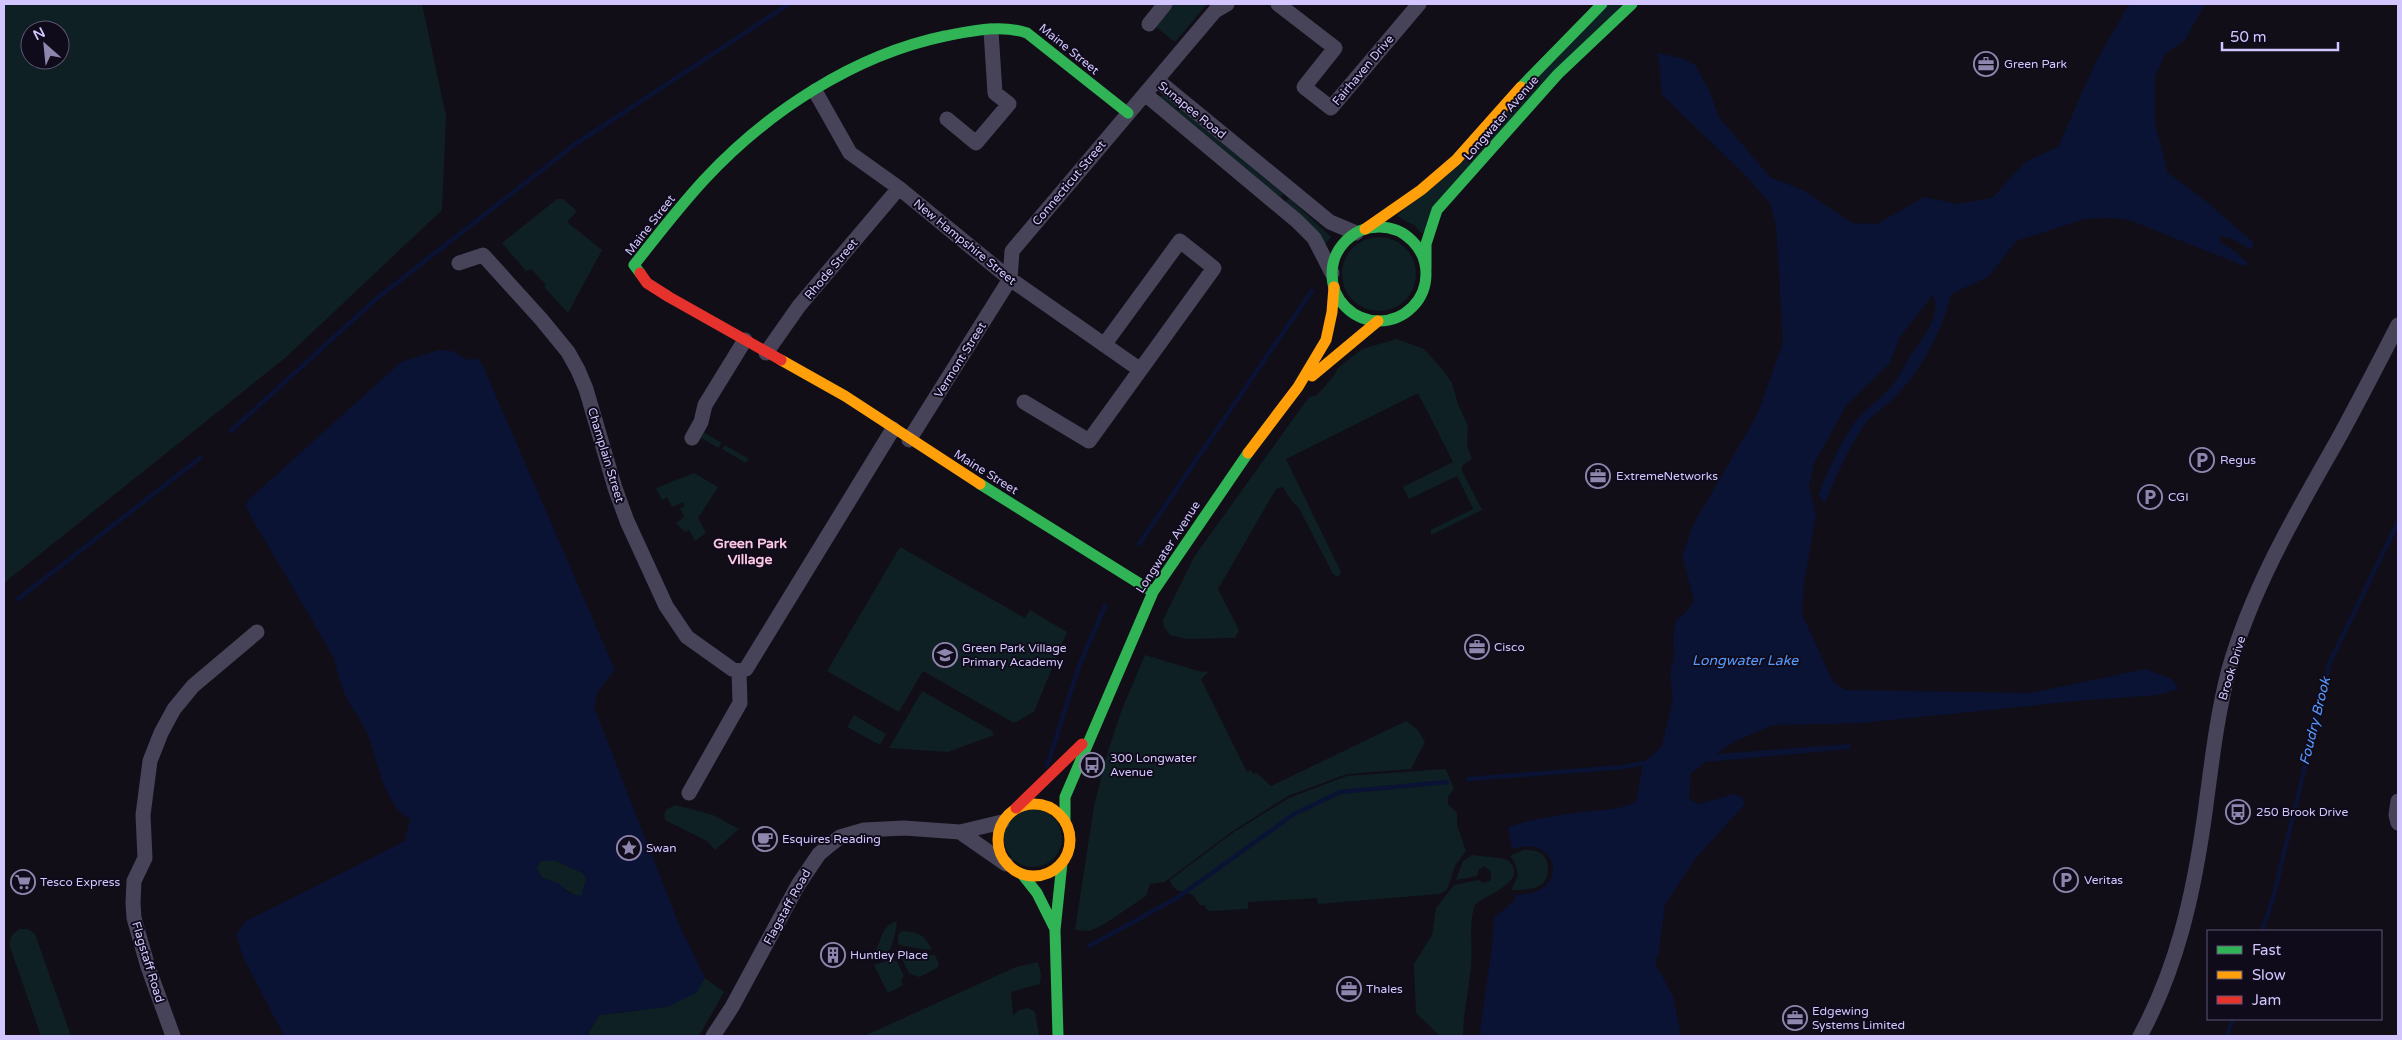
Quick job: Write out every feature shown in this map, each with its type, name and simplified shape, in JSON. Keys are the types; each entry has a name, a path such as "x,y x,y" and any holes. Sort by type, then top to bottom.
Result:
{"street":[{"path":"1149,24 1165,4"},
{"name":"Fairhaven Drive","path":"1278,4 1335,48 1304,86 1330,108 1419,4"},
{"name":"Longwater Avenue","path":"1360,232 1421,190 1456,160 1544,61 1602,4"},
{"name":"Longwater Avenue","path":"1426,269 1426,244 1437,210 1558,74 1632,4"},
{"path":"1157,80 1218,6"},
{"path":"947,119 976,143 1009,104 995,93 991,31"},
{"name":"Maine Street","path":"1128,114 1027,33 991,31 937,36 900,48 864,64 815,91 755,131 713,170 634,265 647,283 766,353 845,396 910,440 1154,592"},
{"name":"Sunapee Road","path":"1333,280 1314,238 1302,226 1145,94 1157,80 1330,222 1360,232"},
{"name":"New Hampshire Street","path":"815,91 850,153 899,188 1010,279 1139,369"},
{"name":"Connecticut Street","path":"1010,279 1012,251 1145,94"},
{"name":"Rhode Street","path":"766,353 799,306 899,188"},
{"path":"1389,228 1408,237 1420,252 1426,269 1424,289 1411,308 1392,320 1378,321 1362,318 1348,309 1338,297 1333,280 1339,250 1346,241 1360,232 1389,228"},
{"path":"1024,402 1089,441 1139,369 1214,268 1180,242 1104,345"},
{"name":"Champlain Street","path":"459,262 483,256 525,300 568,352 586,389 615,488 627,521 666,606 694,644 732,669 739,671"},
{"name":"Vermont Street","path":"910,440 1010,279"},
{"name":"Longwater Avenue","path":"1064,821 1065,797 1088,738 1154,592 1240,465 1298,387 1326,340 1332,312 1333,280"},
{"name":"Longwater Avenue","path":"1298,387 1378,321"},
{"name":"Brook Drive","path":"2140,1036 2163,992 2186,916 2204,820 2218,712 2230,666 2262,583 2304,500 2398,325"},
{"path":"692,438 701,422 705,405 745,340"},
{"path":"689,792 740,703 739,671 746,669 893,429"},
{"name":"Flagstaff Road","path":"173,1036 148,967 134,918 134,881 145,858 143,815 150,761 170,717 193,686 257,632"},
{"name":"Longwater Avenue","path":"1016,808 1088,738"},
{"path":"2398,801 2396,816 2398,823"},
{"path":"1006,864 1000,853 998,843 998,832 1002,822 1016,808 1026,804 1040,804 1052,808 1064,821 1069,831 1070,843 1062,863 1055,930 1058,1036"},
{"name":"Flagstaff Road","path":"713,1036 732,1007 798,885 819,854 840,837 864,830 904,828 960,832 1002,822"},
{"path":"960,832 1022,874 1037,894 1055,930"},
{"path":"1022,874 1043,875 1051,872 1062,863"}],"shaded area":[{"path":"4,4 422,4 446,116 442,210 285,358 4,583"},
{"path":"1169,4 1207,4 1175,42 1152,24"},
{"path":"1609,4 1623,4 1422,234 1415,226 1397,216"},
{"path":"1164,94 1283,194 1278,200 1159,97"},
{"path":"1289,198 1331,237 1323,247 1284,204"},
{"path":"557,199 563,199 577,211 567,222 602,250 568,313 544,287 546,285 531,269 526,271 502,243"},
{"path":"1372,237 1386,237 1400,243 1410,253 1416,267 1414,288 1400,305 1386,311 1372,311 1358,305 1348,295 1342,281 1342,267 1348,253 1358,243"},
{"path":"1397,339 1424,349 1452,383 1458,404 1468,426 1467,445 1472,459 1462,466 1462,471 1482,510 1431,535 1431,530 1473,509 1457,476 1409,499 1403,487 1453,462 1418,393 1286,459 1341,572 1339,577 1333,574 1299,508 1291,500 1283,487 1276,489 1218,589 1239,630 1235,638 1186,639 1170,635 1164,627 1163,620 1194,557 1309,397 1317,395 1333,377 1338,368 1362,349"},
{"path":"703,432 722,443 718,448 700,437"},
{"path":"725,445 749,459 746,463 722,449"},
{"path":"694,473 718,487 698,518 706,533 695,541 689,530 685,532 676,523 684,517 680,508 685,506 683,502 672,507 667,497 662,500 656,488"},
{"path":"900,547 1025,618 1030,610 1067,632 1034,712 1014,723 923,671 899,712 827,671"},
{"path":"1145,655 1202,672 1207,671 1208,673 1201,679 1247,772 1251,770 1253,774 1257,773 1271,786 1406,721 1417,729 1425,742 1411,769 1347,774 1288,796 1233,831 1165,882 1150,884 1146,896 1106,923 1090,931 1075,930 1094,806 1108,751 1122,709"},
{"path":"922,691 992,731 994,735 948,752 889,748"},
{"path":"854,715 886,734 880,745 847,727"},
{"path":"1446,769 1454,789 1448,797 1448,804 1457,813 1457,825 1466,851 1455,866 1447,890 1439,894 1318,904 1317,898 1248,902 1248,909 1211,911 1206,909 1205,905 1200,905 1189,893 1176,889 1171,884 1170,880 1234,832 1289,798 1347,776"},
{"path":"676,805 713,815 739,829 715,850 707,841 665,820 664,814 667,809"},
{"path":"1027,809 1039,809 1054,817 1062,832 1062,844 1054,859 1039,867 1027,867 1012,859 1004,844 1004,832 1012,817"},
{"path":"1523,850 1531,850 1542,854 1548,865 1548,873 1542,884 1527,889 1511,890 1518,875 1515,863 1510,856"},
{"path":"1472,855 1506,859 1513,867 1514,874 1511,880 1504,886 1475,905 1471,928 1471,967 1463,1036 1440,1036 1416,1013 1414,964 1432,935 1436,908 1454,885 1479,880 1484,883 1491,880 1491,872 1485,866 1479,869 1477,876 1456,880 1463,861"},
{"path":"540,861 556,861 583,873 586,880 581,897 542,878 537,868"},
{"path":"897,921 893,942 886,954 882,958 868,957 876,949 886,928"},
{"path":"19,929 28,929 35,934 71,1036 41,1036 9,944 12,935"},
{"path":"902,931 921,935 932,950 898,944 898,935"},
{"path":"903,950 922,955 935,955 939,964 937,968 919,977 909,973 901,957"},
{"path":"890,960 897,961 904,976 901,980 903,985 888,993 874,965"},
{"path":"1038,962 1041,975 1040,984 1011,992 1013,1015 1019,1010 1028,1008 1035,1012 1039,1036 864,1036 1016,967"},
{"path":"705,978 724,992 699,1036 587,1036 599,1015 635,1011 696,993"}],"water":[{"name":"Longwater Lake","path":"2129,4 2205,4 2185,40 2165,54 2155,77 2155,124 2168,173 2208,203 2254,243 2252,250 2232,239 2220,236 2220,242 2237,253 2248,264 2244,266 2129,220 2109,218 2085,219 2016,241 1988,277 1951,294 1936,336 1921,364 1903,388 1861,430 1844,461 1825,503 1818,495 1839,449 1858,418 1893,384 1925,334 1935,312 1933,295 1900,337 1890,363 1846,406 1814,464 1809,486 1816,514 1804,583 1802,614 1833,682 1846,690 2031,693 2145,669 2172,679 2179,689 2158,695 2077,701 1861,723 1773,725 1736,741 1716,754 1850,744 1850,749 1706,762 1691,773 1689,799 1699,804 1734,794 1742,797 1745,804 1695,859 1665,905 1659,951 1655,963 1673,996 1681,1036 1481,1036 1480,1029 1492,947 1494,918 1514,901 1516,895 1528,894 1546,886 1550,880 1553,867 1551,860 1542,850 1529,846 1512,849 1508,827 1549,817 1613,809 1636,802 1643,763 1662,746 1673,699 1670,673 1674,657 1673,636 1676,620 1685,613 1694,600 1682,556 1693,525 1758,413 1783,342 1776,225 1770,203 1744,174 1662,95 1658,53 1681,58 1695,65 1709,90 1719,117 1770,177 1803,190 1852,223 1877,224 1924,197 1957,204 1992,198 2025,162 2058,147 2095,63"},
{"path":"439,350 452,351 468,360 477,358 483,366 615,670 598,691 594,707 678,922 705,978 696,993 667,1007 599,1015 587,1036 284,1036 243,957 236,934 246,921 405,841 410,819 401,813 388,794 366,731 343,690 334,658 246,507 247,501 401,362","holes":["626,839 634,841 637,845 637,851 633,856 624,855 620,851 620,845","540,861 556,861 583,873 586,880 581,896 569,893 557,882 542,878 537,868"]}],"waterway":[{"path":"231,431 376,299 574,145 789,4"},
{"path":"1139,544 1312,291"},
{"path":"18,599 200,458"},
{"name":"Foudry Brook","path":"2262,930 2273,899 2330,662 2398,522"},
{"path":"1047,766 1079,666 1105,606"},
{"path":"1468,779 1624,767 1643,763"},
{"path":"1089,946 1177,898 1294,814 1340,792 1447,782"},
{"name":"Foudry Brook","path":"2227,1036 2233,1020"}],"traffic: fast":[{"path":"1521,87 1602,4"},
{"path":"1426,269 1426,244 1437,210 1558,74 1632,4"},
{"path":"640,273 634,265 668,222 704,180 755,131 814,90 845,72 911,45 945,36 986,29 1007,29 1027,33 1128,113"},
{"path":"1379,227 1397,231 1412,241 1422,256 1426,274 1422,292 1412,307 1397,317 1379,321 1361,317 1346,307 1336,292 1332,274 1336,256 1346,241 1361,231 1379,227"},
{"path":"1065,821 1065,797 1153,592 1248,453"},
{"path":"980,484 1153,592"},
{"path":"1058,1036 1055,930 1062,863"},
{"path":"1022,874 1037,893 1055,929"}],"traffic: slow":[{"path":"1365,229 1421,190 1456,160 1521,87"},
{"path":"1248,453 1298,387 1326,340 1332,312 1334,287"},
{"path":"1312,376 1378,321"},
{"path":"781,360 845,396 980,484"},
{"path":"1034,804 1054,810 1064,820 1070,840 1064,860 1054,870 1034,876 1014,870 1004,860 998,840 1004,820 1014,810 1034,804"}],"traffic: jam":[{"path":"640,273 647,283 669,297 781,360"},
{"path":"1016,808 1082,744"}],"place":[{"name":"Green Park","path":"1986,64"},
{"name":"Regus","path":"2202,460"},
{"name":"ExtremeNetworks","path":"1598,476"},
{"name":"CGI","path":"2150,497"},
{"name":"Cisco","path":"1477,647"},
{"name":"Green Park Village Primary Academy","path":"945,655"},
{"name":"300 Longwater Avenue","path":"1092,765"},
{"name":"250 Brook Drive","path":"2238,812"},
{"name":"Esquires Reading","path":"765,839"},
{"name":"Swan","path":"629,848"},
{"name":"Veritas","path":"2066,880"},
{"name":"Tesco Express","path":"23,882"},
{"name":"Huntley Place","path":"833,955"},
{"name":"Thales","path":"1349,989"},
{"name":"Edgewing Systems Limited","path":"1795,1018"}],"district":[{"name":"Green Park Village","path":"750,552"}]}
